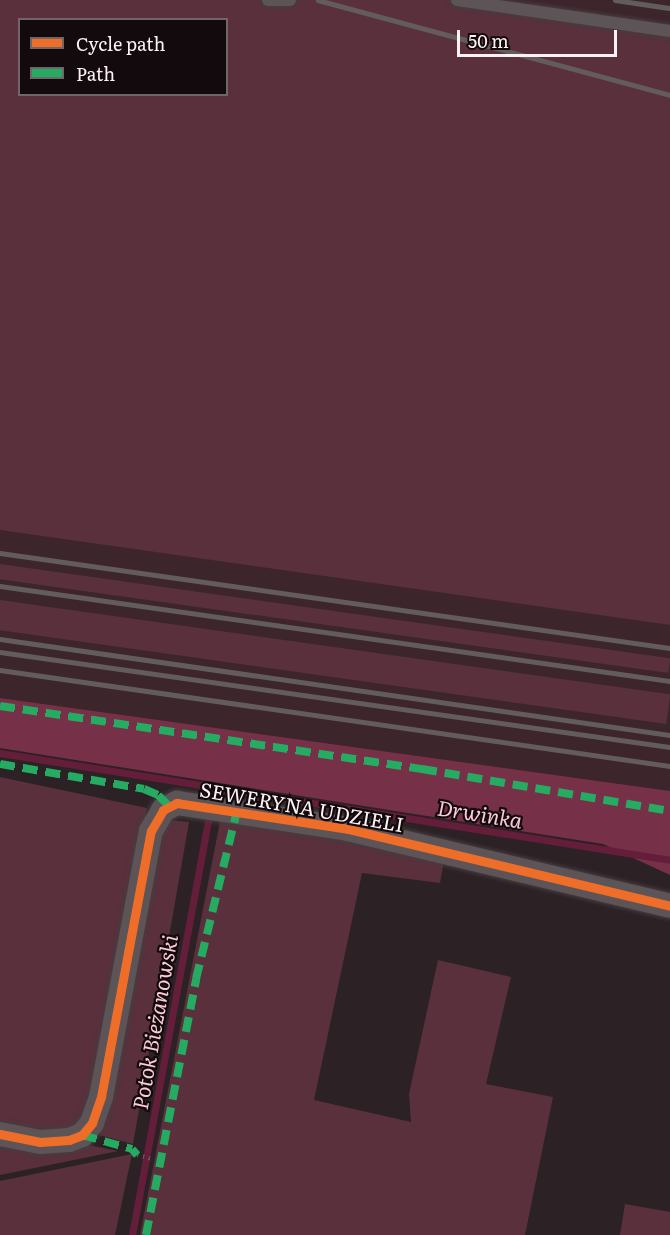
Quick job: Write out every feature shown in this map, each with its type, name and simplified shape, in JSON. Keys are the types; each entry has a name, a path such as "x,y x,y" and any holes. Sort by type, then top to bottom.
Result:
{"street":[{"name":"SEWERYNA UDZIELI","path":"0,1134 40,1142 69,1140 82,1135 92,1123 101,1097 151,831 169,806 201,805 348,829 670,906"}],"lane":[{"path":"268,0 290,0"},
{"path":"457,0 670,31"}],"path":[{"path":"137,1155 152,1158"}],"shaded area":[{"path":"0,0 670,0 670,791 0,698"},
{"path":"0,0 476,0 670,26 670,625 0,530"},
{"path":"0,564 670,658 668,673 0,579"},
{"path":"0,600 670,694 666,724 0,630"},
{"path":"0,698 670,791 670,875 603,844 0,748"},
{"path":"0,777 147,808 94,1093 75,1129 57,1134 0,1126"},
{"path":"221,816 445,855 440,883 362,873 314,1100 411,1122 409,1094 438,960 511,977 486,1084 553,1097 525,1235 140,1235"},
{"path":"170,820 189,822 133,1144 99,1135 159,834"},
{"path":"0,1143 88,1145 118,1151 0,1175"},
{"path":"132,1154 115,1235 0,1235 0,1181"},
{"path":"625,1204 670,1212 670,1235 620,1235"}],"waterway":[{"name":"Drwinka","path":"0,753 670,860"},
{"name":"Potok Bieżanowski","path":"132,1235 209,816"}],"railway":[{"path":"318,0 670,95"},
{"path":"615,0 670,8"},
{"path":"0,553 670,648"},
{"path":"0,586 670,681"},
{"path":"0,639 670,735"},
{"path":"0,652 670,747"},
{"path":"0,670 670,766"}],"marked path":[{"path":"0,706 422,769 670,811"},
{"path":"0,764 144,789 158,795 169,806"},
{"path":"146,1235 196,979 237,811"},
{"path":"82,1135 132,1149 137,1155"}],"cycle path":[{"path":"0,1134 40,1142 69,1140 82,1135 92,1123 101,1097 151,831 163,810 177,803 348,829 670,906"}]}
